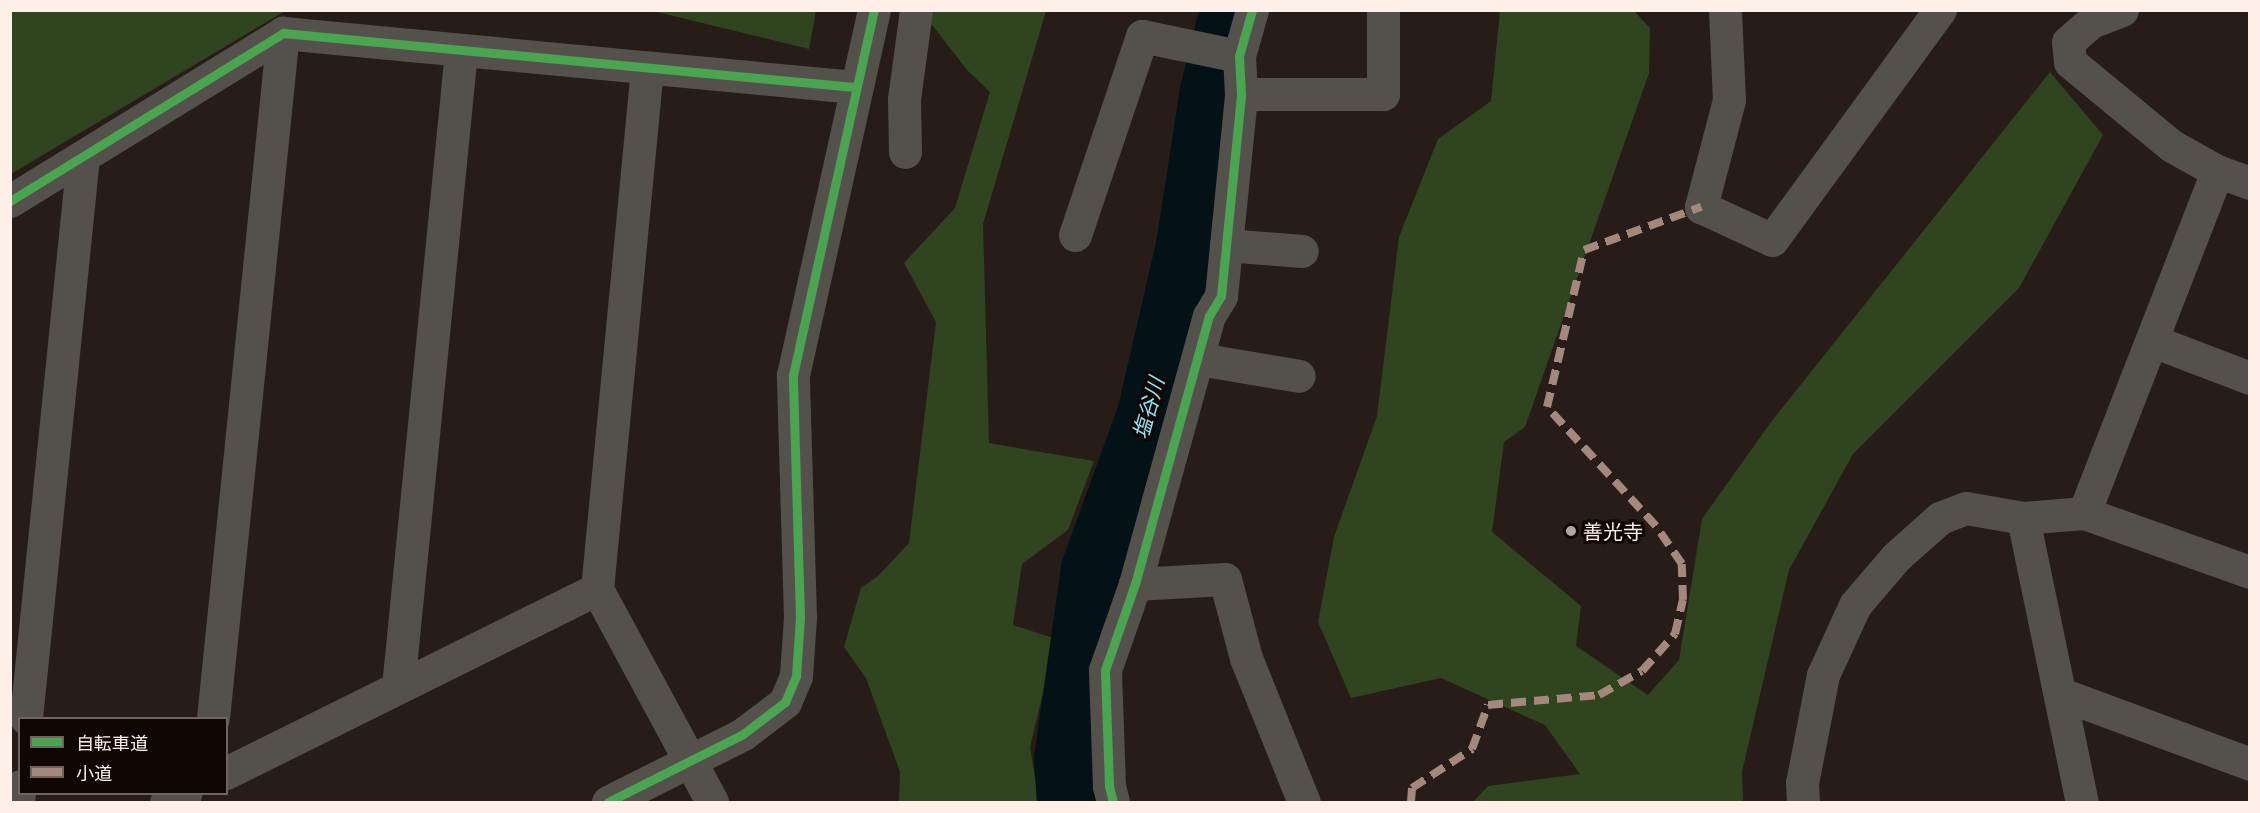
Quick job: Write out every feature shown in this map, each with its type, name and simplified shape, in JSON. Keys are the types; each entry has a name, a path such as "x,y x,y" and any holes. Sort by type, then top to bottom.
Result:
{"street":[{"path":"608,802 743,734 785,702 796,676 800,617 793,375 854,87 874,10"},
{"path":"905,152 904,99 916,10"},
{"path":"1113,802 1109,786 1105,670 1135,584 1199,359 1209,316 1221,296 1241,94 1239,56 1252,10"},
{"path":"1241,94 1383,94 1383,10"},
{"path":"1725,10 1729,100 1701,207 1772,240 1940,10"},
{"path":"2122,10 2091,21 2068,42 2070,62 2172,146 2217,171 2250,183"},
{"path":"1075,235 1145,23 1239,56"},
{"path":"10,201 283,33 854,87"},
{"path":"213,717 283,33"},
{"path":"398,687 461,51"},
{"path":"647,68 597,589 693,761 712,802"},
{"path":"26,717 83,157"},
{"path":"2084,513 2217,171"},
{"path":"1226,245 1302,250"},
{"path":"2152,341 2250,378"},
{"path":"1199,359 1299,376"},
{"path":"1803,802 1802,783 1823,675 1855,606 1896,557 1940,518 1966,508 2023,518 2084,513 2250,572"},
{"path":"2023,518 2082,802"},
{"path":"1135,584 1225,579 1246,658 1304,802"},
{"path":"228,772 597,589"},
{"path":"2061,694 2250,764"},
{"path":"166,802 183,795"}],"green space":[{"path":"11,10 285,10 285,11 11,174"},
{"path":"653,11 816,11 809,49"},
{"path":"926,11 1046,11 983,224 989,443 1094,461 1068,530 1022,564 1013,625 1056,639 1030,747 1039,802 899,802 900,772 866,678 844,647 861,588 878,576 909,543 936,322 904,263 955,208 990,92 967,70 926,17"},
{"path":"1500,11 1634,11 1650,28 1649,73 1525,427 1504,442 1492,532 1581,606 1576,646 1648,695 1679,660 1702,519 1771,422 2050,72 2103,135 2019,288 1853,454 1789,570 1742,772 1743,802 1473,802 1488,786 1580,774 1545,725 1441,678 1351,698 1318,622 1334,537 1377,416 1399,237 1438,139 1491,101"}],"waterway":[{"name":"塩谷川","path":"1068,802 1065,759 1092,569 1148,415 1187,246 1211,91 1231,10"}],"marked path":[{"path":"1411,802 1412,788 1472,749 1488,705 1599,695 1642,671 1675,634 1683,600 1682,564 1656,526 1547,407 1584,250 1701,207"}],"cycle path":[{"path":"608,802 743,734 785,702 796,676 800,617 793,375 874,10"},
{"path":"1113,802 1109,786 1105,670 1135,584 1209,316 1221,296 1241,94 1239,56 1252,10"},
{"path":"10,201 283,33 854,87"}],"place":[{"name":"善光寺","path":"1571,531"}]}
